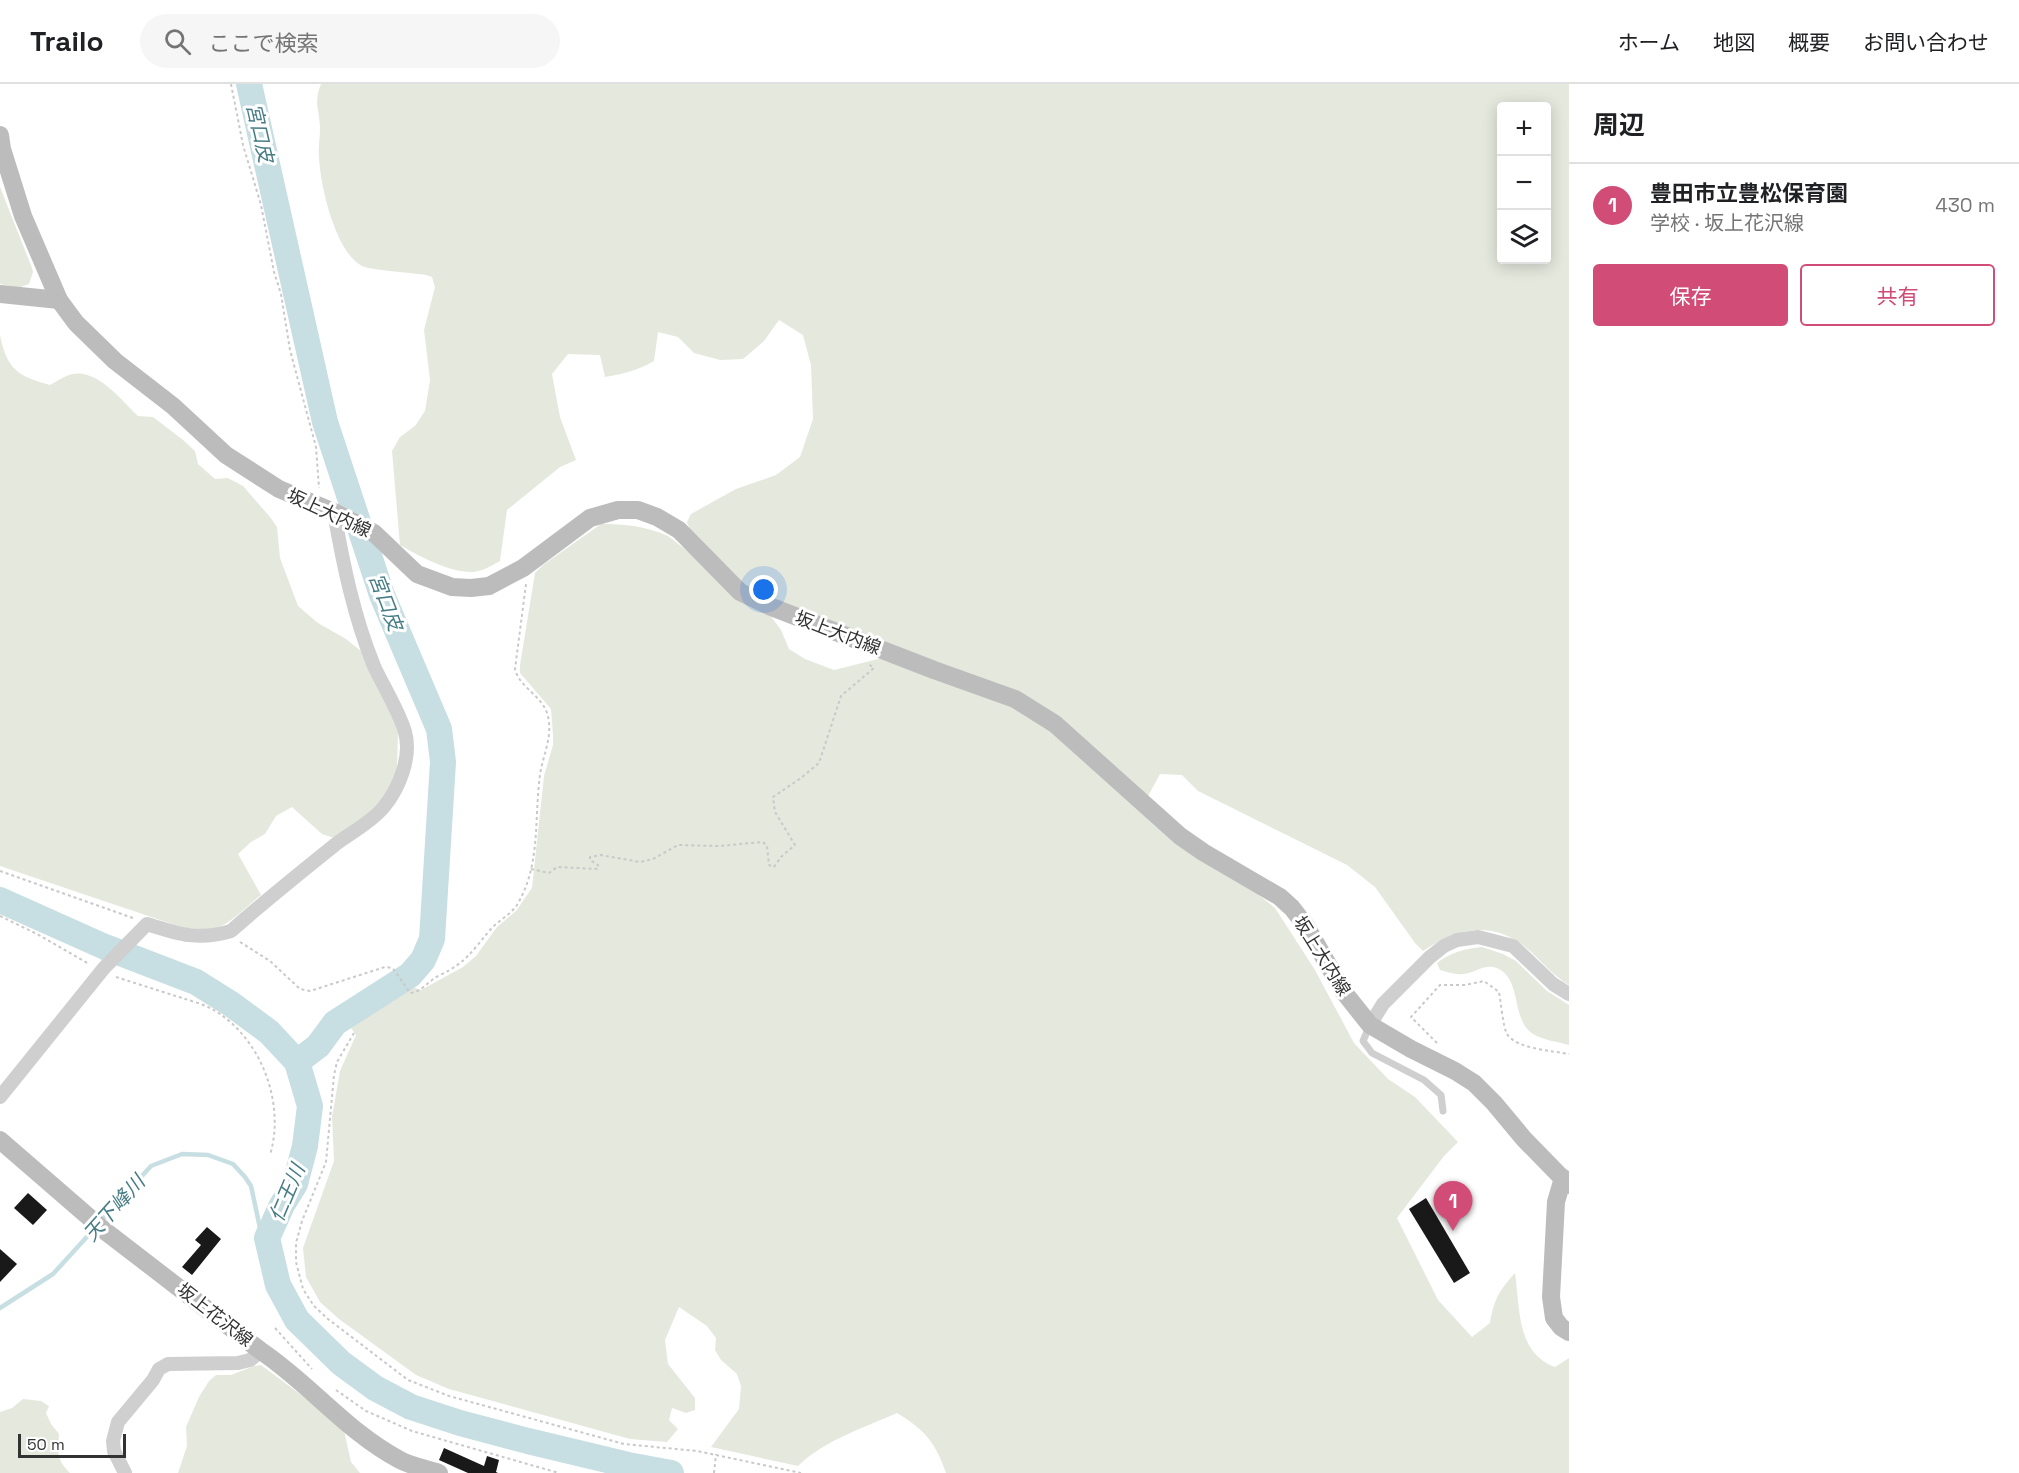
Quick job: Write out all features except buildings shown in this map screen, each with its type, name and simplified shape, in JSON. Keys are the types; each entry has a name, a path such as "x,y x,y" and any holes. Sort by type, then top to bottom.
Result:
{"main road":[{"name":"坂上大内線","path":"0,135 2,149 23,216 59,300 76,323 115,361 173,406 226,455 279,489 332,511 374,532 417,574 452,587 489,586 522,568 590,518 618,510 638,510 657,517 679,530 740,592 769,606 1015,699 1055,724 1180,836 1280,897 1306,926 1353,1006 1370,1025 1473,1083 1566,1181"},
{"path":"0,294 59,300"},
{"name":"坂上花沢線","path":"0,1140 99,1226 285,1367 352,1428 401,1461 440,1473"},
{"path":"1566,1181 1556,1202 1551,1298 1554,1318 1569,1332"}],"street":[{"path":"0,1097 102,969 147,924 178,934 198,936 212,936 231,930 338,842 370,820 394,792 402,774 406,753 405,732 374,665 358,620 332,511"},
{"path":"1370,1025 1383,1004 1430,957 1444,946 1468,938 1478,937 1513,946 1553,984 1569,994"},
{"path":"125,1473 114,1451 113,1441 118,1422 162,1366 238,1363 250,1360 261,1351"}],"lane":[{"path":"1370,1025 1363,1041 1372,1053 1424,1080 1441,1095 1443,1112"}],"path":[{"path":"231,84 243,145 261,205 274,272 281,294 290,350 316,447 319,474 332,511"},
{"path":"231,930 250,950 270,961 300,989 310,991 385,967 395,971 410,993 416,993 433,978 453,969 470,956 497,922 516,905 531,869 540,776 549,735 547,712 539,699 516,676 515,669 527,587 522,568"},
{"path":"531,869 549,873 557,867 598,869 598,865 590,860 590,857 601,855 640,862 653,859 678,845 718,846 763,842 767,846 769,865 774,867 781,856 795,845 775,812 773,797 819,763 841,696 874,668 865,661"},
{"path":"0,871 123,913 147,924"},
{"path":"0,916 102,969 209,1007 230,1020 240,1030 272,1091 276,1127 270,1155"},
{"path":"1436,1042 1411,1017 1440,985 1465,985 1484,981 1498,992 1507,1034 1525,1046 1569,1054"},
{"path":"354,1033 338,1062 334,1075 326,1162 296,1242 299,1279 314,1306 354,1341 401,1375 448,1396 624,1444 716,1454 801,1473"},
{"path":"275,1328 316,1373"},
{"path":"334,1389 366,1412 411,1431 560,1473"},
{"path":"714,1473 716,1454"}],"shaded area":[{"path":"321,84 1569,84 1569,985 1530,951 1504,934 1477,930 1464,932 1450,936 1423,951 1375,887 1347,865 1198,791 1182,775 1160,774 1147,798 1059,721 747,589 692,534 687,522 691,514 736,489 776,475 800,457 813,419 811,365 803,335 779,320 764,341 743,359 720,360 694,353 678,337 658,332 654,361 625,373 605,377 600,355 568,354 552,374 560,417 576,460 560,467 507,510 500,561 480,571 464,572 435,563 400,545 392,451 400,437 415,426 425,411 430,380 424,330 435,287 432,277 426,275 362,266 344,247 331,216 322,183 317,102"},
{"path":"0,187 33,272 29,284 18,288 0,284"},
{"path":"0,335 10,364 22,374 50,385 72,374 91,376 117,394 138,416 153,417 183,440 195,451 198,464 215,479 228,478 243,486 277,527 280,558 298,606 318,623 346,639 361,651 398,729 397,771 390,788 380,802 366,815 334,838 322,834 292,807 276,816 265,834 251,842 238,854 261,895 220,927 200,930 175,925 0,866"},
{"path":"601,524 635,526 668,536 770,615 781,630 789,649 805,659 834,670 886,657 1037,718 1275,908 1315,970 1354,1043 1388,1079 1415,1097 1458,1142 1444,1156 1397,1218 1438,1300 1472,1337 1490,1323 1498,1296 1515,1273 1522,1327 1533,1351 1542,1360 1555,1367 1569,1358 1569,1473 946,1473 938,1453 928,1438 915,1425 897,1413 832,1442 798,1466 711,1447 739,1409 741,1386 737,1374 721,1360 715,1350 716,1338 707,1326 679,1307 665,1340 668,1364 695,1398 695,1410 686,1413 672,1408 669,1420 678,1429 667,1442 630,1439 449,1389 416,1375 339,1319 320,1302 306,1277 303,1248 334,1161 332,1117 340,1071 356,1035 349,1025 382,1004 394,1001 392,997 409,986 421,990 463,967 476,956 497,927 516,911 532,888 544,776 553,745 551,709 520,673 535,573"},
{"path":"1482,947 1516,961 1547,991 1569,1005 1569,1045 1541,1038 1526,1028 1511,982 1499,969 1485,967 1460,974 1440,970 1437,963 1447,956"},
{"path":"261,1365 343,1426 351,1462 360,1473 178,1473 187,1446 186,1427 209,1381 216,1375 231,1375"},
{"path":"23,1399 41,1401 49,1406 46,1413 59,1434 60,1459 70,1473 0,1473 0,1412 12,1408"}],"waterway":[{"name":"宮口皮","path":"249,84 325,422 382,595 439,729 443,762 432,939 423,960 410,975 335,1023 318,1046 297,1062"},
{"name":"仁王川","path":"0,900 105,947 196,982 269,1032 297,1062 310,1106 305,1146 295,1184 282,1205 267,1238 278,1285 297,1320 341,1363 375,1388 411,1407 528,1441 671,1473"},
{"name":"天下峰川","path":"101,1221 151,1166 182,1154 208,1155 233,1164 245,1177 251,1186 260,1228 267,1238"},
{"name":"天下峰川","path":"0,1308 53,1274 95,1228"}],"place":[{"name":"豊田市立豊松保育園","path":"1453,1231"}]}
